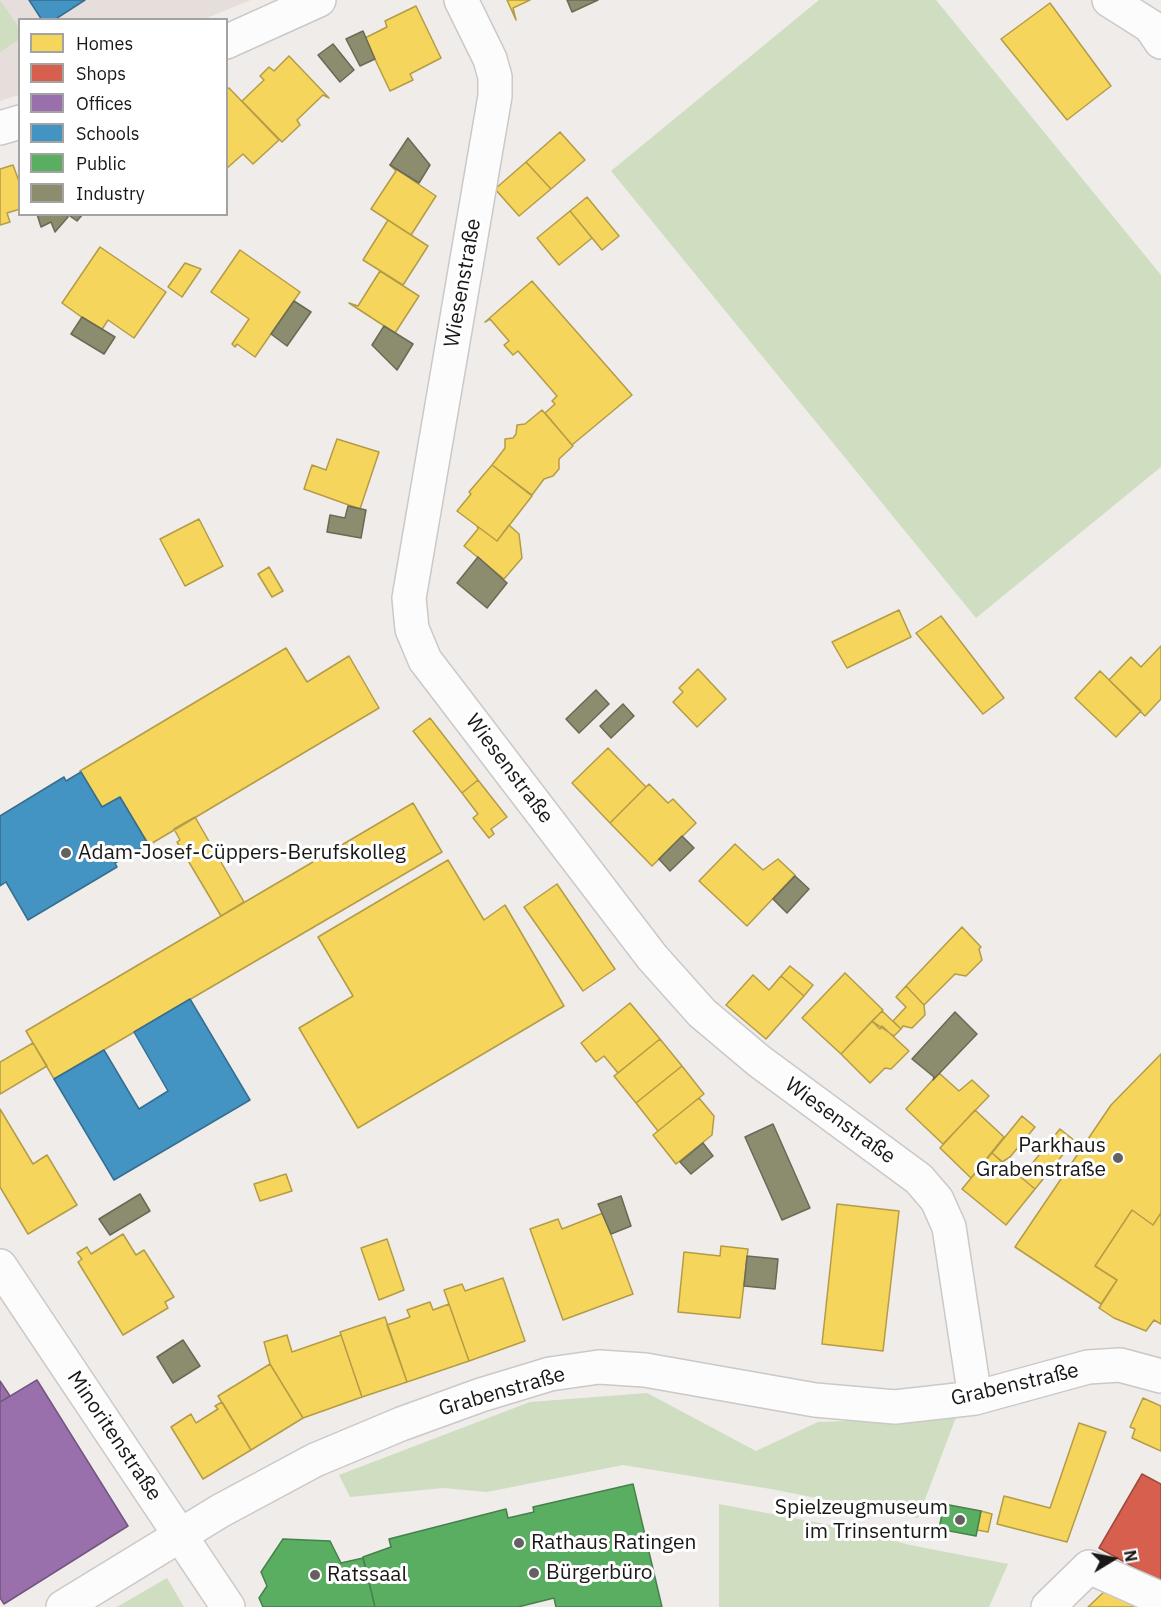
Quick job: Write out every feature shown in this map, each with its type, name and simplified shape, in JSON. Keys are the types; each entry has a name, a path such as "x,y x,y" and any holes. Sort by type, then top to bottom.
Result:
{"street":[{"path":"228,41 319,0"},
{"name":"Wiesenstraße","path":"461,0 490,59 495,77 495,96 409,598 411,629 425,660 652,957 702,1013 759,1061 919,1179 938,1200 950,1227 975,1398"},
{"path":"1109,0 1150,26 1161,42"},
{"path":"0,128 18,123"},
{"name":"Minoritenstraße","path":"0,1266 228,1607"},
{"name":"Grabenstraße","path":"63,1607 220,1511 315,1460 431,1413 550,1374 600,1367 645,1370 815,1400 895,1407 975,1398 1088,1367 1120,1365 1161,1376"},
{"path":"1048,1607 1089,1567 1161,1599"}],"shaded area":[{"path":"0,0 251,0 206,18 18,18 18,95 0,101"}],"green space":[{"path":"0,0 18,27 18,40 0,52"},
{"path":"819,0 936,0 1161,275 1161,467 976,618 611,171"},
{"path":"647,1393 756,1451 818,1422 956,1417 918,1518 771,1489 623,1465 487,1492 443,1488 350,1497 339,1475 530,1402"},
{"path":"719,1504 846,1528 910,1545 1008,1564 989,1607 719,1607"},
{"path":"167,1578 184,1607 117,1607"}],"building: Homes":[{"path":"507,0 530,0 513,8 516,20"},
{"path":"1050,3 1111,86 1067,120 1001,39"},
{"path":"416,6 441,58 410,74 413,80 390,91 365,38 387,27 385,21"},
{"path":"289,56 329,98 323,95 297,120 300,125 282,142 242,101 264,80 260,76 269,67 274,71"},
{"path":"228,89 279,140 253,164 243,154 228,167"},
{"path":"560,132 585,160 551,189 526,162"},
{"path":"526,162 551,189 519,216 495,189"},
{"path":"13,165 18,179 18,210 7,213 10,222 0,225 0,169"},
{"path":"390,165 436,196 411,235 371,209 396,171"},
{"path":"587,197 619,236 602,250 570,211"},
{"path":"570,211 592,238 559,265 537,238"},
{"path":"388,220 428,246 403,285 363,260"},
{"path":"100,247 166,292 134,338 108,320 101,331 62,303"},
{"path":"240,250 300,292 255,357 237,344 235,347 232,344 249,319 211,292"},
{"path":"185,263 201,269 182,297 168,287"},
{"path":"380,271 419,296 395,333 349,303 358,306"},
{"path":"532,281 632,395 572,445 545,413 555,404 552,401 557,396 518,351 513,355 504,345 509,341 490,319 485,322"},
{"path":"542,410 573,446 559,459 559,469 553,476 544,479 532,495 492,465 505,448 505,439 513,438 516,434 517,425 525,424"},
{"path":"337,439 379,452 360,509 304,489 312,465 326,470"},
{"path":"492,465 532,496 497,541 457,511 471,494 469,492"},
{"path":"199,519 223,566 185,586 160,539"},
{"path":"509,525 519,534 522,558 504,579 464,546 478,529 477,526 497,541"},
{"path":"269,567 283,591 272,597 258,574"},
{"path":"899,610 911,637 847,668 832,642"},
{"path":"941,616 1004,698 983,714 916,633"},
{"path":"1161,646 1161,699 1145,716 1109,680 1131,657 1141,667"},
{"path":"286,648 307,682 349,656 379,708 149,845 120,797 102,807 80,771"},
{"path":"698,669 726,699 697,727 673,702 683,692 679,688"},
{"path":"1100,671 1141,711 1116,737 1075,698"},
{"path":"430,718 478,780 462,793 413,731"},
{"path":"608,748 646,787 610,823 572,783"},
{"path":"478,780 507,817 491,829 494,834 489,838 473,818 478,814 462,793"},
{"path":"649,784 668,803 673,799 696,823 652,866 610,823"},
{"path":"413,803 442,852 54,1079 26,1031"},
{"path":"195,817 244,902 221,916 177,842 180,840 174,829"},
{"path":"735,844 763,870 778,859 795,875 747,926 699,881"},
{"path":"448,860 484,920 505,905 564,1006 358,1128 299,1028 353,996 318,937"},
{"path":"557,884 615,969 583,991 524,907"},
{"path":"962,927 981,947 979,949 982,960 966,976 955,974 924,1005 906,986"},
{"path":"790,966 813,985 804,996 781,976"},
{"path":"845,973 883,1010 841,1054 802,1018"},
{"path":"753,975 769,990 781,976 804,996 766,1039 726,1005"},
{"path":"906,986 924,1005 925,1015 912,1028 903,1026 901,1029 893,1021 906,1007 896,997"},
{"path":"630,1003 660,1039 618,1073 604,1056 596,1062 581,1043"},
{"path":"882,1011 901,1029 894,1036 872,1021"},
{"path":"872,1021 880,1029 882,1026 909,1051 891,1069 885,1068 870,1083 841,1054"},
{"path":"660,1039 682,1066 636,1103 614,1076"},
{"path":"33,1043 47,1066 0,1094 0,1062"},
{"name":"Parkhaus Grabenstraße","path":"1161,1054 1161,1213 1153,1225 1132,1210 1095,1266 1117,1280 1101,1304 1015,1247 1111,1105"},
{"path":"682,1066 704,1094 658,1131 636,1103"},
{"path":"939,1073 959,1091 972,1080 989,1096 943,1144 906,1109"},
{"path":"699,1098 714,1116 712,1135 676,1164 653,1135"},
{"path":"0,1109 33,1164 47,1155 77,1205 28,1234 0,1187"},
{"path":"975,1110 1004,1137 971,1178 940,1148"},
{"path":"1022,1116 1035,1127 1010,1157 1002,1162 992,1153"},
{"path":"1060,1129 1075,1141 1065,1152 1051,1140"},
{"path":"1051,1140 1065,1152 1035,1189 1023,1179 1027,1170"},
{"path":"992,1153 1035,1189 1006,1225 962,1189"},
{"path":"286,1174 292,1191 260,1201 254,1184"},
{"path":"837,1204 899,1211 883,1351 822,1344"},
{"path":"1132,1210 1153,1225 1161,1213 1161,1324 1154,1320 1146,1331 1114,1318 1099,1308 1117,1280 1095,1266"},
{"path":"603,1213 633,1294 563,1320 530,1229 558,1219 562,1229"},
{"path":"123,1234 136,1255 144,1250 174,1297 165,1302 168,1308 123,1335 78,1262 82,1259 77,1253 87,1247 91,1254"},
{"path":"387,1239 404,1290 379,1300 361,1248"},
{"path":"721,1246 748,1249 740,1318 678,1312 684,1252 720,1256"},
{"path":"503,1278 525,1341 469,1361 444,1290 462,1284 465,1291"},
{"path":"430,1302 433,1310 449,1304 469,1361 407,1382 387,1325 410,1317 407,1310"},
{"path":"385,1317 407,1382 362,1397 340,1332"},
{"path":"287,1335 292,1352 341,1335 362,1397 303,1418 270,1364 264,1342"},
{"path":"270,1364 303,1418 251,1450 218,1396"},
{"path":"1143,1398 1161,1406 1161,1451 1132,1438 1135,1429 1130,1427"},
{"path":"222,1402 251,1450 203,1479 171,1427 191,1414 196,1423 218,1409 215,1406"},
{"path":"1079,1423 1106,1432 1067,1542 997,1524 1004,1496 1050,1508"},
{"path":"981,1511 992,1514 988,1532 977,1530"},
{"path":"1106,1590 1144,1607 1088,1607"}],"building: Shops":[{"path":"1142,1474 1161,1484 1161,1582 1099,1548"}],"building: Offices":[{"path":"37,1380 128,1526 4,1604 0,1598 0,1402"},
{"path":"0,1381 10,1396 0,1402"}],"building: Schools":[{"path":"29,0 85,0 57,18 41,18"},
{"name":"Adam-Josef-Cüppers-Berufskolleg","path":"81,772 102,807 120,797 148,844 115,863 117,867 28,920 6,882 0,886 0,816 64,777 66,781"},
{"path":"190,999 250,1100 114,1180 54,1079 104,1050 139,1109 168,1091 134,1032"}],"building: Public":[{"name":"Rathaus Ratingen","path":"633,1484 662,1607 556,1607 554,1598 518,1607 375,1607 363,1557 391,1547 389,1539 506,1509 508,1518 534,1512 533,1507"},
{"path":"944,1504 981,1511 976,1536 939,1529"},
{"name":"Ratssaal","path":"283,1539 330,1541 341,1563 363,1558 375,1607 263,1607 259,1598 267,1586 261,1572"}],"building: Industry":[{"path":"567,0 598,0 572,12"},
{"path":"363,31 375,59 360,66 346,39"},
{"path":"333,44 354,70 340,82 318,55"},
{"path":"408,138 430,165 419,183 390,165"},
{"path":"38,216 68,216 55,232 51,222 41,227"},
{"path":"70,216 81,216 77,221"},
{"path":"294,301 311,312 287,346 271,334"},
{"path":"82,317 115,337 104,354 71,334"},
{"path":"384,326 413,344 397,370 372,345"},
{"path":"348,506 366,510 361,538 327,532 330,515 345,518"},
{"path":"478,557 507,583 487,608 457,583"},
{"path":"596,690 609,704 579,733 566,719"},
{"path":"623,704 634,716 611,738 600,726"},
{"path":"682,836 694,848 670,871 659,859"},
{"path":"795,876 809,889 787,913 773,899"},
{"path":"955,1012 977,1034 933,1080 934,1077 912,1059"},
{"path":"773,1124 810,1208 782,1220 745,1137"},
{"path":"703,1143 713,1156 691,1174 680,1162"},
{"path":"140,1194 150,1211 110,1235 99,1219"},
{"path":"621,1196 631,1226 611,1234 598,1204"},
{"path":"747,1256 778,1259 775,1289 744,1286"},
{"path":"183,1340 200,1366 173,1383 157,1357"}],"place":[{"name":"Adam-Josef-Cüppers-Berufskolleg","path":"66,853"},
{"name":"Parkhaus Grabenstraße","path":"1118,1158"},
{"name":"Spielzeugmuseum im Trinsenturm","path":"960,1520"},
{"name":"Rathaus Ratingen","path":"519,1543"},
{"name":"Bürgerbüro","path":"534,1573"},
{"name":"Ratssaal","path":"315,1575"}]}
